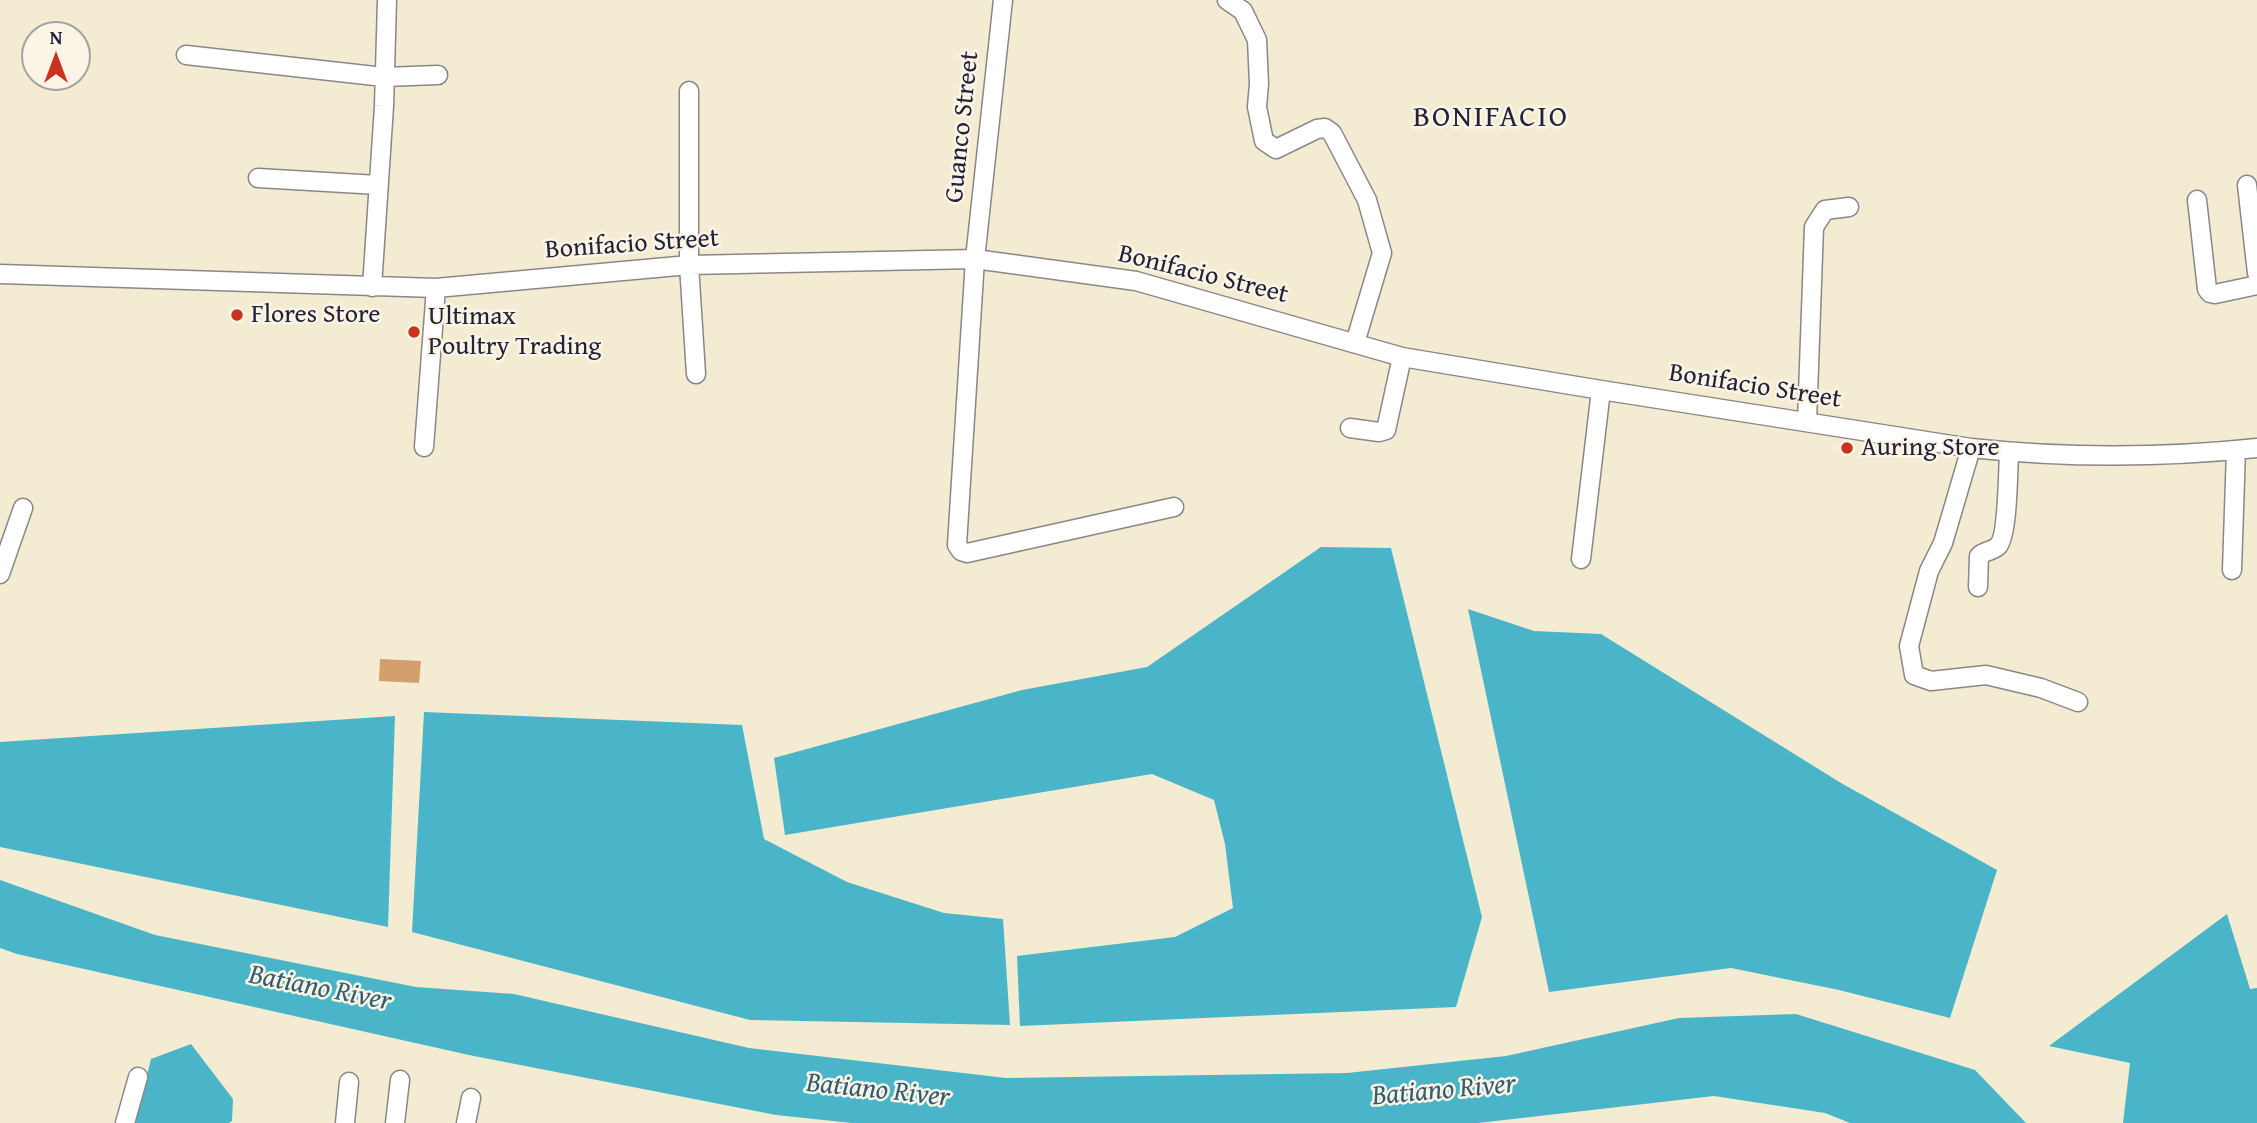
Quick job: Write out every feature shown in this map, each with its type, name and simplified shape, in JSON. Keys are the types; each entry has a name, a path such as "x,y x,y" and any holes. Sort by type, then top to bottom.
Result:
{"street":[{"path":"372,287 387,0"},
{"name":"Guanco Street","path":"1003,0 975,259 957,545 961,551 967,553 1174,508"},
{"path":"1227,0 1243,11 1257,40 1257,107 1264,141 1276,149 1317,129 1325,128 1332,133 1367,200 1382,253 1355,343"},
{"path":"186,55 384,77 438,75"},
{"path":"689,91 689,265 696,374"},
{"path":"258,178 378,185"},
{"path":"2246,185 2257,273"},
{"path":"2197,200 2207,289 2215,294 2257,285"},
{"path":"1807,422 1814,227 1825,211 1849,207"},
{"name":"Bonifacio Street","path":"0,274 436,288 689,265 975,259 1136,281 1402,357 1971,447 2009,452 2096,456 2257,448"},
{"path":"424,447 436,288"},
{"path":"1350,428 1379,432 1386,429 1402,357"},
{"path":"1581,559 1601,390"},
{"path":"1971,447 1942,544 1928,571 1909,646 1914,675 1931,681 1986,676 2041,688 2078,702"},
{"path":"2232,570 2236,450"},
{"path":"1978,587 1979,556 1995,548 2002,540 2009,452"},
{"path":"0,574 23,508"},
{"path":"125,1123 138,1077"},
{"path":"395,1123 400,1080"},
{"path":"345,1123 349,1082"},
{"path":"466,1123 471,1098"}],"water":[{"path":"1321,547 1391,548 1482,917 1456,1007 1020,1026 1017,956 1175,937 1233,908 1225,844 1214,800 1152,774 785,835 774,758 1022,690 1147,667"},
{"path":"1468,609 1534,631 1601,634 1841,783 1997,870 1950,1018 1839,990 1731,968 1549,992"},
{"path":"424,712 742,725 764,839 847,882 944,913 1003,919 1010,1025 750,1020 412,932"},
{"path":"395,716 388,927 0,847 0,742"},
{"name":"Batiano River","path":"0,880 155,935 416,987 514,994 749,1048 1006,1078 1347,1073 1506,1056 1679,1018 1796,1014 1975,1070 2026,1123 1850,1123 1825,1113 1714,1096 1478,1123 852,1123 776,1115 469,1055 17,954 0,948"},
{"path":"2227,914 2250,989 2257,988 2257,1123 2123,1123 2130,1063 2049,1046"},
{"path":"191,1044 233,1099 232,1121 135,1123 151,1059"}],"building":[{"path":"380,659 421,661 419,683 379,681"}],"place":[{"name":"Flores Store","path":"237,315"},
{"name":"Ultimax Poultry Trading","path":"414,332"},
{"name":"Auring Store","path":"1847,448"}],"district":[{"name":"BONIFACIO","path":"1491,118"}]}
